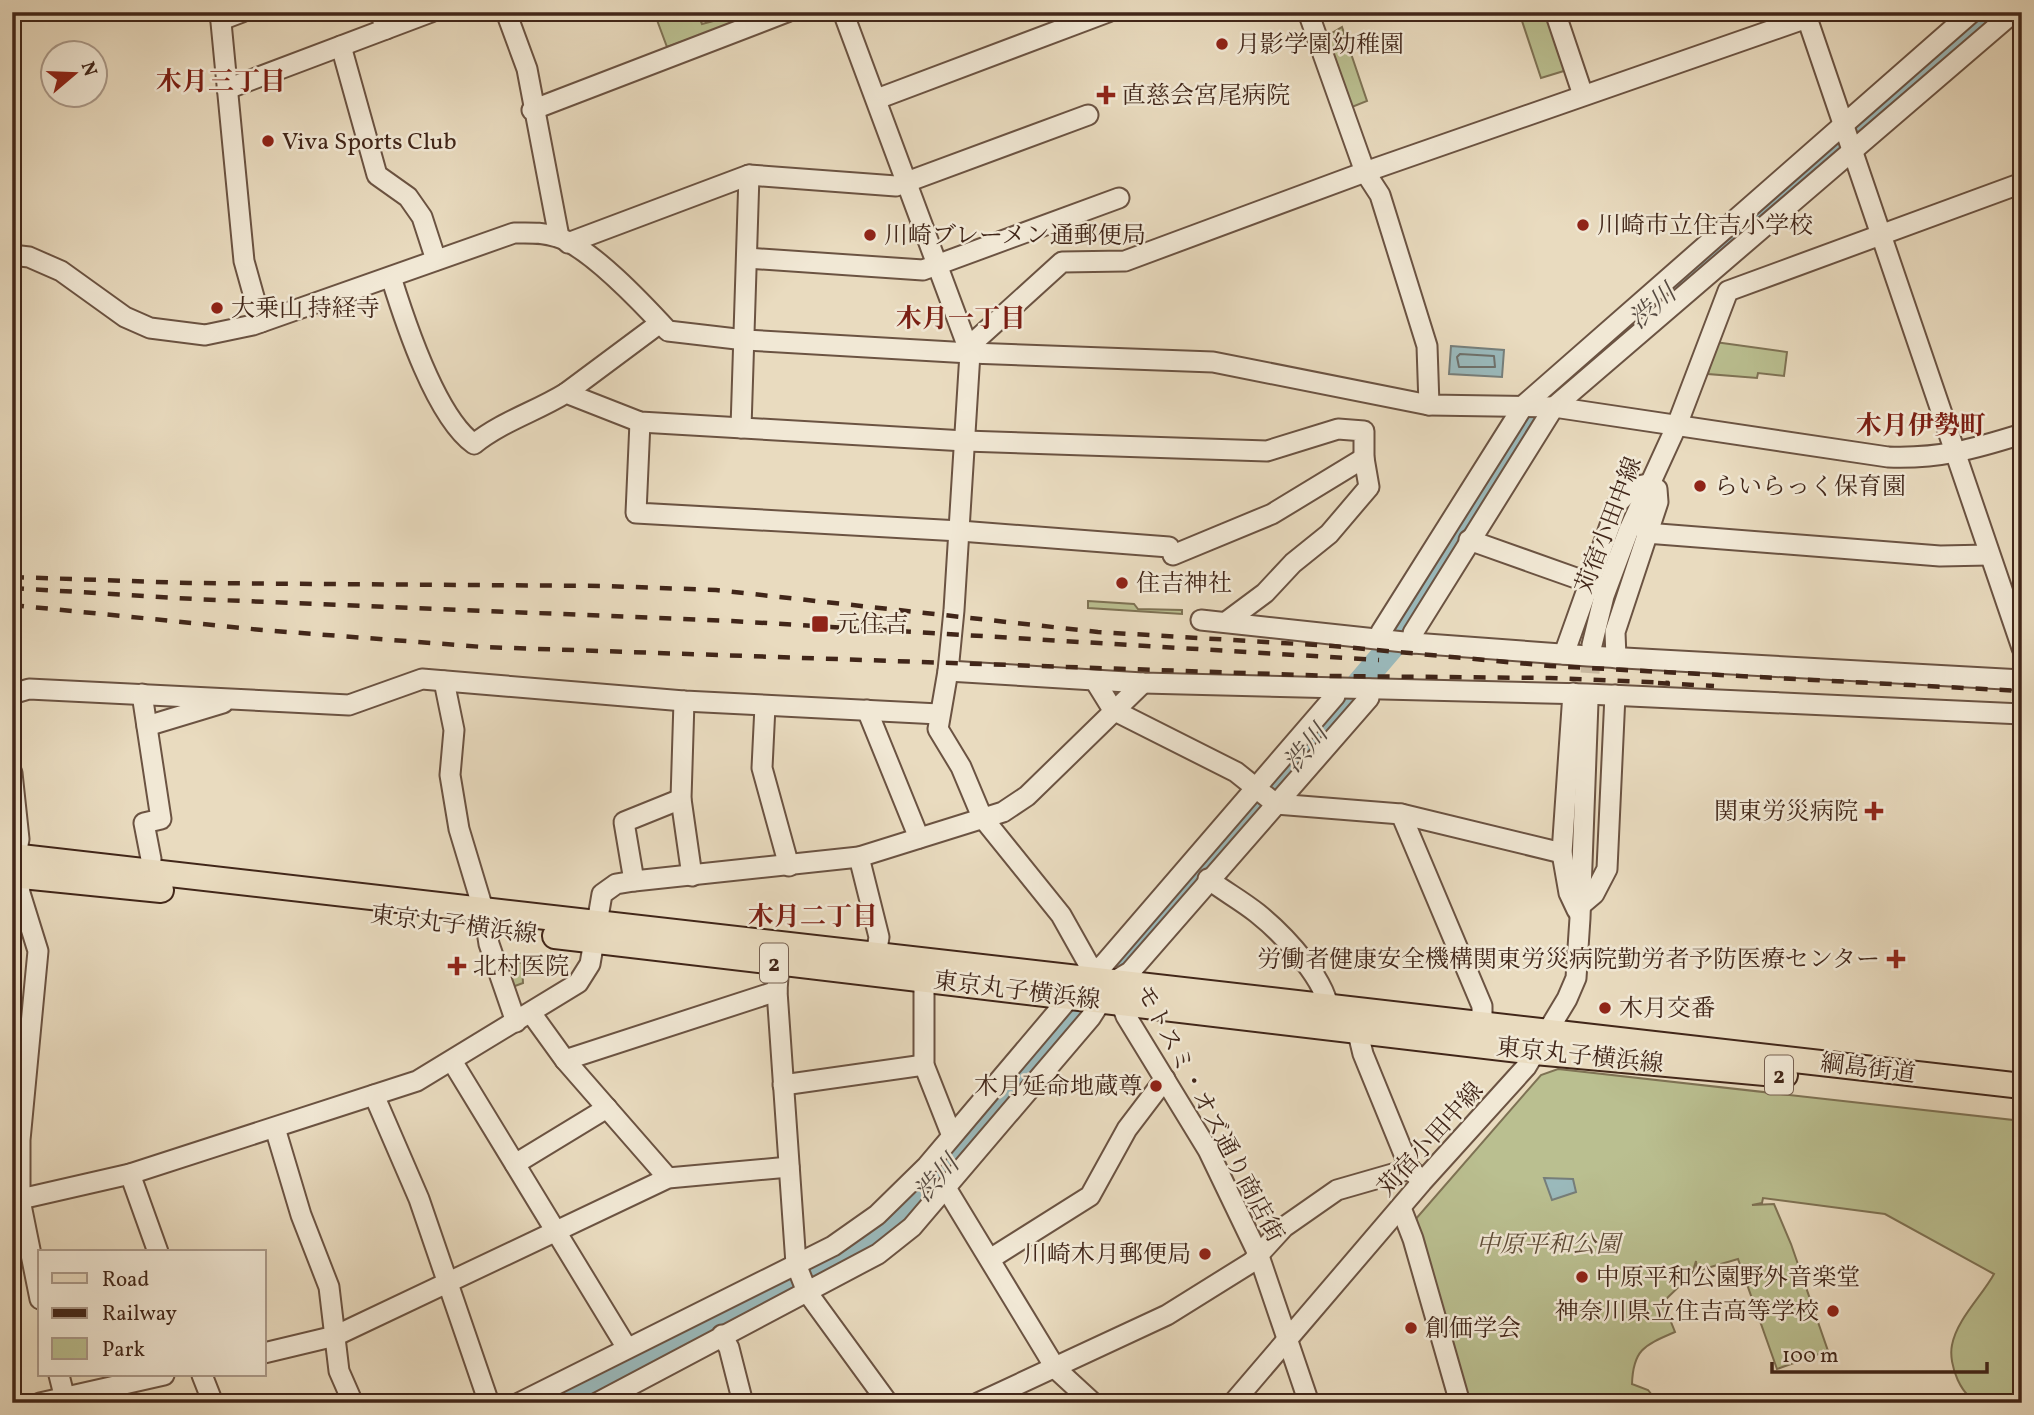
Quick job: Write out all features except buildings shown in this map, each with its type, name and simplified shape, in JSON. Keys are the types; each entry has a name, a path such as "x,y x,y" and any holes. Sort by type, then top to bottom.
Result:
{"main road":[{"name":"東京丸子横浜線","path":"15,866 149,873 486,920"},
{"name":"東京丸子横浜線","path":"15,866 1098,988 2022,1101"},
{"name":"東京丸子横浜線","path":"1329,1016 1357,1029 1483,1034"},
{"name":"綱島街道","path":"1541,1042 2022,1086"}],"street":[{"path":"242,12 221,16 244,261 261,322"},
{"path":"227,89 341,46 383,21 431,12"},
{"path":"506,12 527,69 533,110 564,240"},
{"path":"533,110 787,12"},
{"path":"843,12 970,354"},
{"path":"877,99 1108,12"},
{"path":"1308,12 1365,172 1380,195 1427,345 1429,404"},
{"path":"1555,12 1583,95"},
{"path":"1380,639 1388,621 1524,405 1972,12"},
{"path":"1413,643 1413,633 1554,407 2014,12"},
{"path":"970,354 976,340 1062,262 1125,261 1365,172 1806,15 2022,648"},
{"path":"341,46 377,175 408,197 422,217 436,260"},
{"path":"564,240 749,174 896,186 1088,115"},
{"path":"741,428 749,174"},
{"name":"苅宿小田中線","path":"1592,645 1604,596 1648,484 1677,425 1728,291 2022,183"},
{"path":"747,258 923,270 1119,198"},
{"path":"12,256 29,257 61,271 125,317 150,328 205,335 261,322 514,233 536,232 564,240 637,298 668,331 745,340 970,354 1213,362 1429,404 1554,407 1888,457 1920,458 1956,454 2022,433"},
{"path":"391,276 409,335 458,433 474,444 497,426 534,413 566,393 660,323"},
{"name":"モトスミ・オズ通り商店街","path":"970,354 960,531 948,671 938,729 961,768 982,817 1061,915 1098,988 1126,1016 1208,1150 1259,1256 1309,1403"},
{"path":"566,393 640,422 965,442 1267,450 1338,429 1364,431 1368,487 1329,534 1293,563 1265,593 1226,622"},
{"path":"640,422 635,513 960,531 1171,551 1272,514 1364,458"},
{"path":"1564,654 1618,503 1633,487 1648,484 1657,489 1658,502 1615,632 1616,658"},
{"path":"1646,533 1940,556 1989,555"},
{"path":"1469,540 1590,583"},
{"path":"1201,620 1413,643 1616,658 2022,680"},
{"path":"948,671 1143,683 1581,698 1615,695 2022,714"},
{"path":"12,694 29,689 349,705 422,679 684,701 939,714"},
{"path":"444,681 454,730 452,790 469,868 486,920 489,944 523,1018 565,1060 668,1178"},
{"path":"1095,681 1113,710 1226,767 1276,804 1401,814 1562,853"},
{"path":"16,1201 130,1174 417,1081 578,983 590,964 602,894 616,884 859,857 1003,812 1027,796 1143,683"},
{"path":"597,1403 878,1254 912,1227 1075,1037 1098,988 1104,964 1335,696 1337,689"},
{"path":"519,1403 833,1246 877,1214 927,1166 952,1136 1098,988 1130,972 1208,879 1369,698 1370,689"},
{"path":"142,694 162,819 144,823 152,859 149,873"},
{"path":"1581,698 1562,853 1569,893 1581,911 1594,894 1607,869 1615,695"},
{"path":"147,726 240,698"},
{"name":"苅宿小田中線","path":"1233,1403 1401,1208 1416,1175 1488,1112 1541,1042 1567,999 1576,978 1581,911 1581,698"},
{"path":"684,701 681,799 692,876"},
{"path":"765,706 762,768 789,866"},
{"path":"867,710 919,838"},
{"path":"12,773 19,839 15,866 20,893 38,951 16,1201 38,1291"},
{"path":"634,881 624,821 681,799"},
{"path":"1401,814 1482,1006 1483,1034"},
{"path":"859,857 879,937 875,964"},
{"path":"1208,879 1258,914 1282,937 1324,988 1329,1016"},
{"path":"780,954 777,991 796,1265 807,1292 888,1403"},
{"path":"924,969 924,1065 952,1136"},
{"path":"565,1060 777,991"},
{"path":"978,1403 1056,1369 1167,1315 1259,1256 1284,1227 1337,1190 1416,1175 1363,1054 1357,1029"},
{"path":"452,1061 627,1348"},
{"path":"783,1085 924,1065"},
{"path":"990,1259 1090,1196 1126,1129 1165,1079"},
{"path":"374,1095 419,1199 489,1403"},
{"path":"515,1164 607,1108"},
{"path":"275,1128 301,1215 329,1287 339,1371 352,1403"},
{"path":"266,1353 335,1336 668,1178 789,1167"},
{"path":"130,1174 157,1250"},
{"path":"946,1188 1056,1369 1093,1403"},
{"path":"1401,1208 1413,1239 1460,1403"},
{"path":"722,1335 729,1348 743,1403"},
{"path":"59,1376 65,1400"},
{"path":"40,1403 65,1400 160,1376"},
{"path":"202,1376 213,1403"}],"green space":[{"path":"654,12 697,12 702,24 747,12 752,12 754,16 667,47"},
{"path":"1519,12 1548,12 1567,70 1541,78"},
{"path":"1342,27 1367,101 1352,107 1327,36"},
{"path":"1715,342 1787,352 1784,376 1758,373 1757,378 1708,374"},
{"path":"1088,601 1134,604 1138,609 1182,610 1182,614 1088,608"},
{"path":"499,961 522,963 523,983 507,989"},
{"name":"中原平和公園","path":"1558,1069 2022,1121 2022,1403 1983,1403 1975,1400 1962,1388 1952,1362 1952,1345 1959,1326 1994,1274 1885,1214 1763,1198 1762,1203 1752,1205 1774,1204 1791,1244 1828,1351 1777,1369 1738,1259 1697,1271 1696,1261 1692,1274 1663,1302 1675,1332 1648,1345 1635,1363 1632,1384 1648,1390 1656,1400 1648,1403 1469,1403 1414,1221 1541,1075"}],"water":[{"path":"1451,346 1504,350 1502,377 1449,374"},
{"path":"1544,1178 1573,1179 1576,1192 1552,1200"}],"waterway":[{"name":"渋川","path":"1652,305 1994,12"},
{"name":"渋川","path":"553,1403 596,1380 612,1379 703,1335 710,1323 761,1299 873,1238 921,1198 1391,647 1531,412 1552,392"}],"tunnel":[{"path":"1588,702 1592,645"}],"railway":[{"path":"12,577 189,583 606,586 716,590 1098,632 1333,646 1550,666 2022,691"},
{"path":"12,588 194,599 732,621 1379,660"},
{"path":"12,605 262,630 483,647 1332,676 1550,678 1669,683"},
{"path":"1658,683 1714,686"}],"place":[{"name":"月影学園幼稚園","path":"1222,44"},
{"name":"直慈会宮尾病院","path":"1106,95"},
{"name":"Viva Sports Club","path":"268,141"},
{"name":"川崎市立住吉小学校","path":"1583,225"},
{"name":"川崎ブレーメン通郵便局","path":"870,235"},
{"name":"大乗山 持経寺","path":"217,308"},
{"name":"らいらっく保育園","path":"1700,486"},
{"name":"住吉神社","path":"1122,583"},
{"name":"元住吉","path":"820,624"},
{"name":"関東労災病院","path":"1874,811"},
{"name":"労働者健康安全機構関東労災病院勤労者予防医療センター","path":"1896,959"},
{"name":"北村医院","path":"457,966"},
{"name":"木月交番","path":"1605,1008"},
{"name":"木月延命地蔵尊","path":"1156,1086"},
{"name":"川崎木月郵便局","path":"1205,1254"},
{"name":"中原平和公園野外音楽堂","path":"1582,1277"},
{"name":"神奈川県立住吉高等学校","path":"1833,1311"},
{"name":"創価学会","path":"1411,1328"}],"district":[{"name":"木月三丁目","path":"221,81"},
{"name":"木月一丁目","path":"961,318"},
{"name":"木月伊勢町","path":"1921,425"},
{"name":"木月二丁目","path":"813,916"}]}
